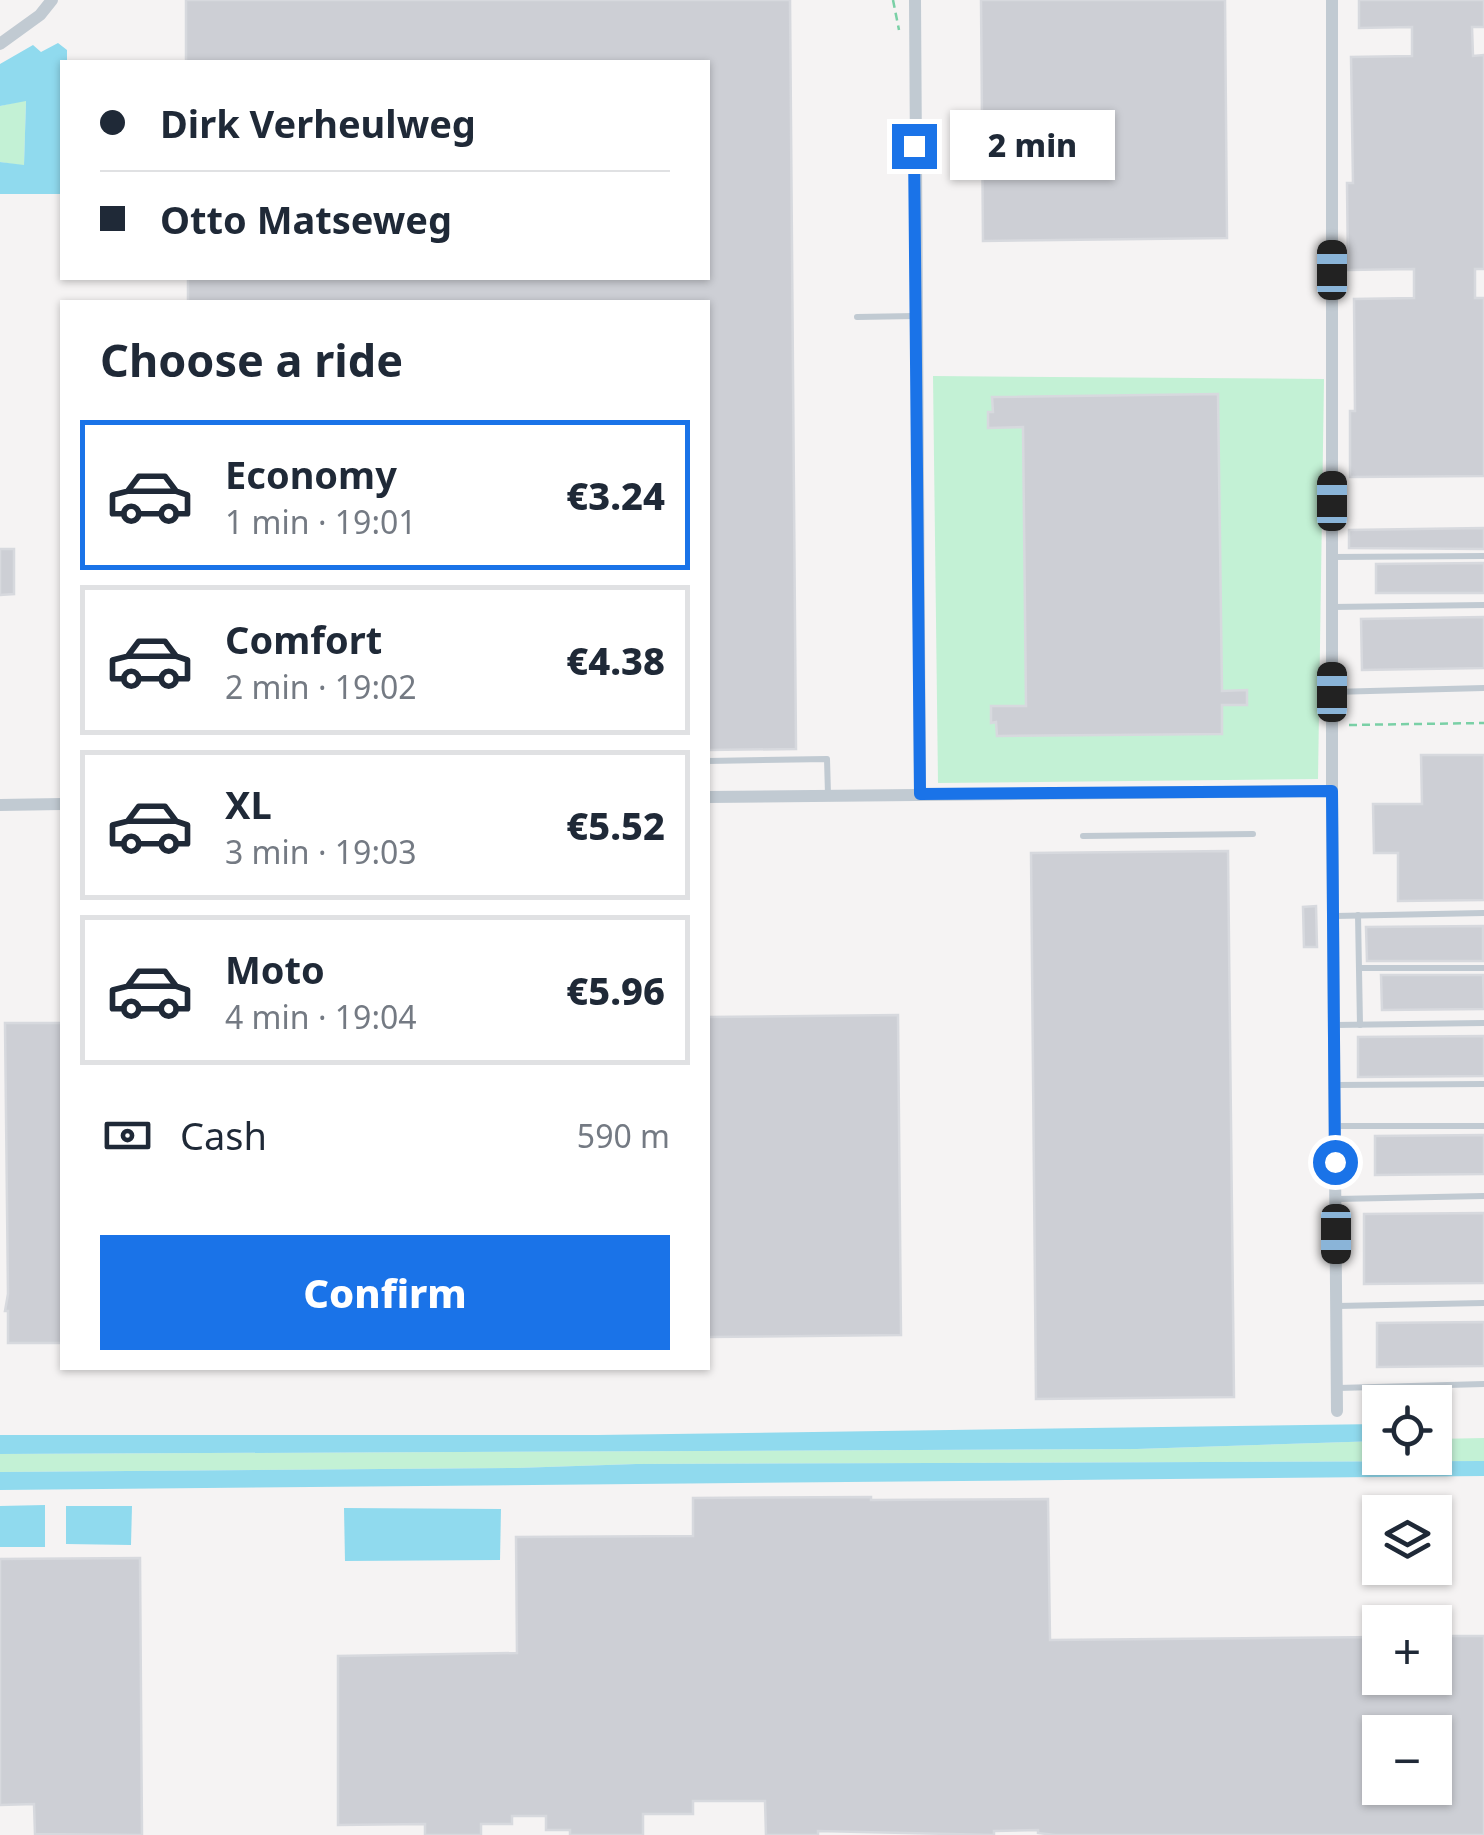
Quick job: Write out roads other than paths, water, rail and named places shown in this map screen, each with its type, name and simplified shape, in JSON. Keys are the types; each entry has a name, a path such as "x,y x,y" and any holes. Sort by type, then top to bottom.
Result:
{"street":[{"path":"0,44 52,0"},
{"path":"1332,0 1337,1411"},
{"path":"912,5 920,794"},
{"path":"710,797 1332,791"},
{"path":"0,805 60,804"}],"lane":[{"path":"856,316 915,316"},
{"path":"1332,557 1484,556"},
{"path":"1332,607 1484,605"},
{"path":"1332,692 1484,688"},
{"path":"710,761 827,759 828,796"},
{"path":"1083,836 1254,834"},
{"path":"1333,916 1484,913"},
{"path":"1358,916 1360,1025"},
{"path":"1359,968 1484,968"},
{"path":"1334,1025 1484,1023"},
{"path":"1334,1085 1484,1084"},
{"path":"1335,1126 1484,1126"},
{"path":"1336,1199 1484,1196"},
{"path":"1336,1306 1484,1303"},
{"path":"1337,1388 1484,1384"}],"water":[{"path":"58,43 67,50 67,60 60,60 60,194 0,194 0,162 24,165 26,101 0,106 0,64 33,45 41,52"},
{"path":"1362,1424 1362,1442 1137,1449 0,1454 0,1435 597,1435"},
{"path":"1362,1461 1362,1475 1452,1475 1452,1461 1484,1461 1484,1476 0,1490 0,1472 636,1464"},
{"path":"45,1505 45,1547 0,1547 0,1506"},
{"path":"66,1506 132,1506 131,1545 66,1544"},
{"path":"344,1508 501,1509 500,1560 345,1561"}]}
